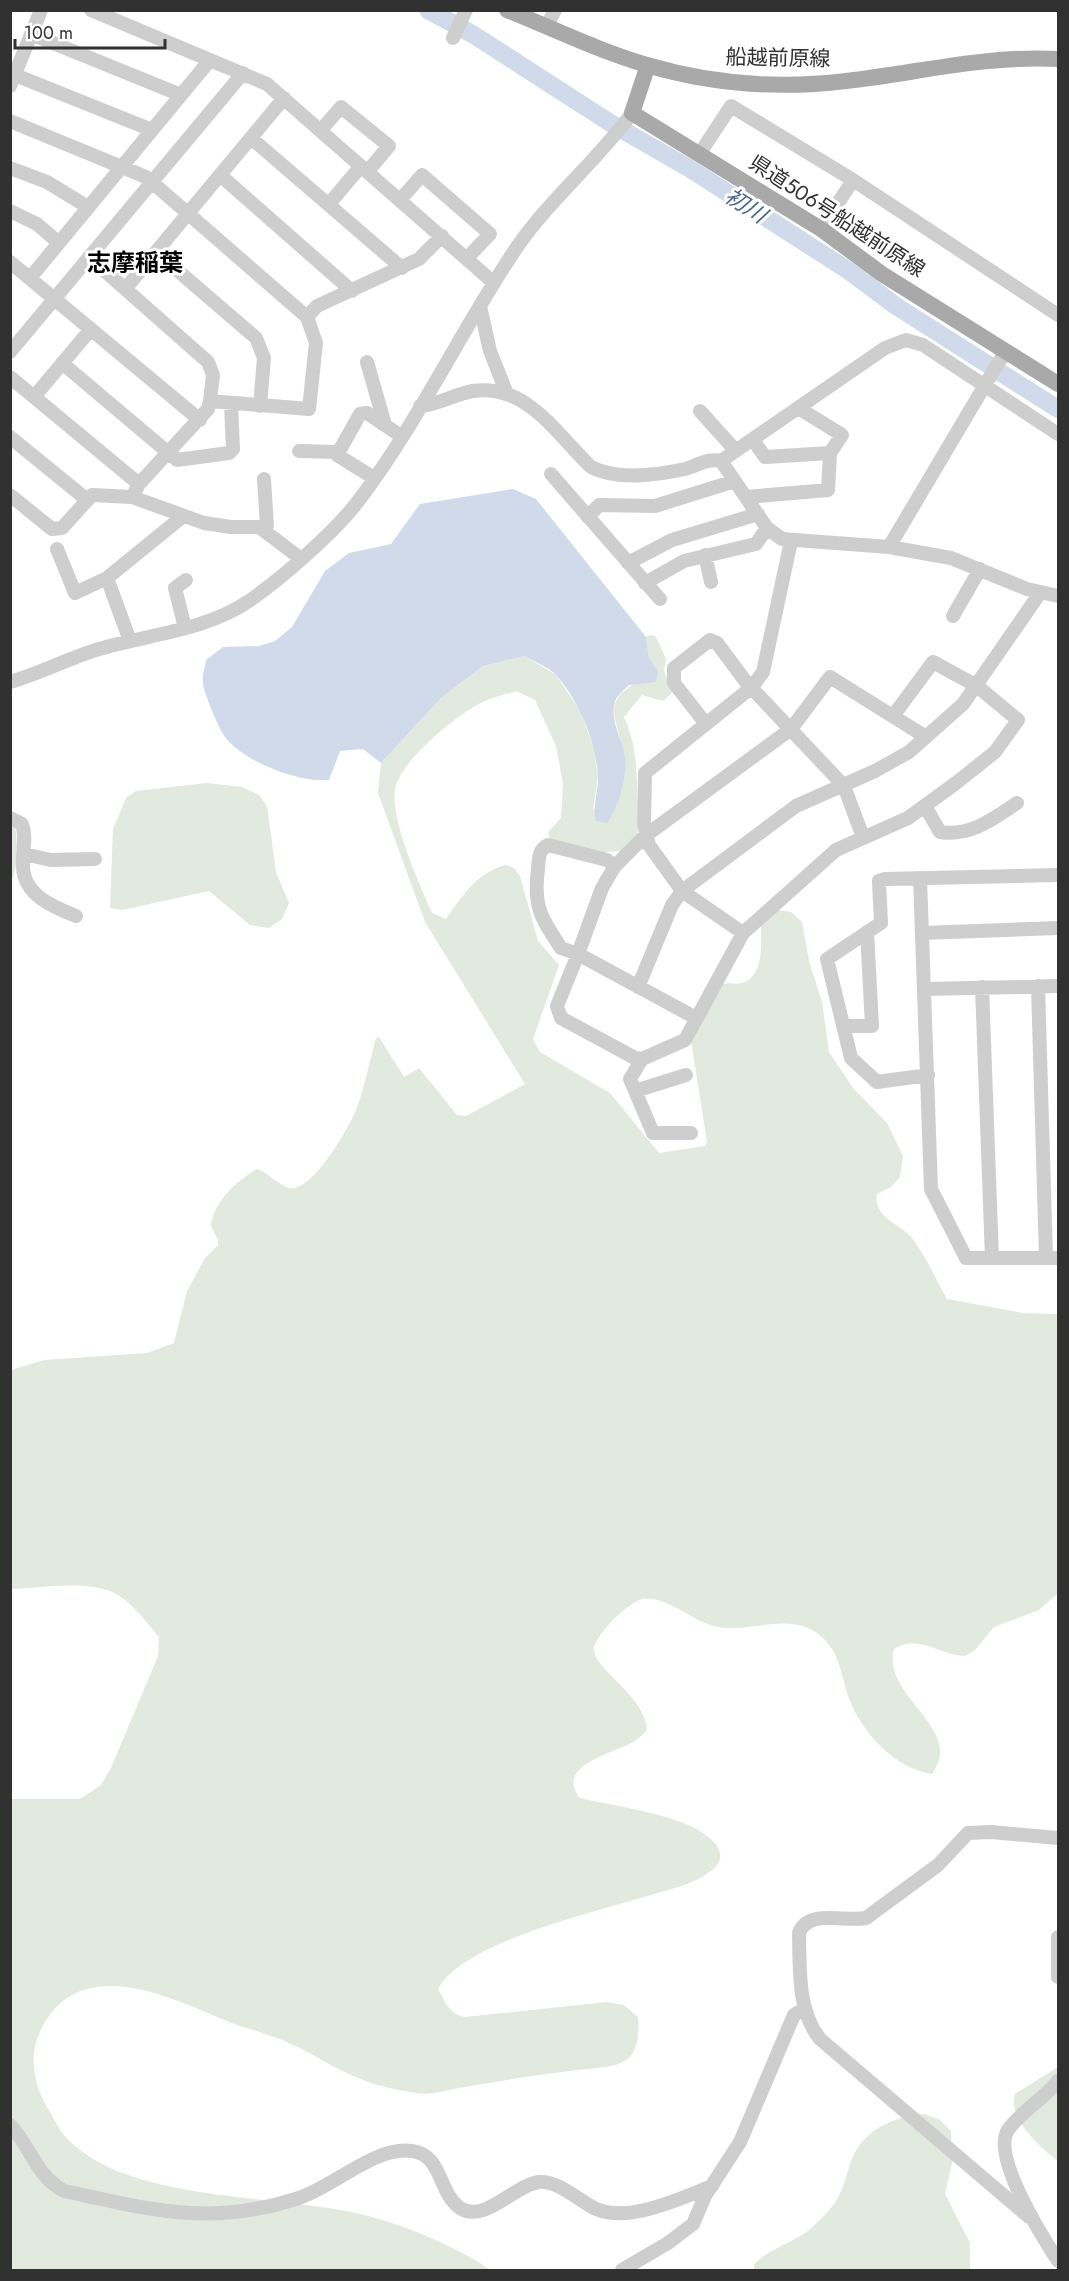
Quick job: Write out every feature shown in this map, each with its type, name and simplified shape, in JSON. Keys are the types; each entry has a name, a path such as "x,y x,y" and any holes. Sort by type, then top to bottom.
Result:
{"main road":[{"name":"船越前原線","path":"507,10 648,65 728,82 778,85 845,81 939,66 996,60 1059,60"},
{"path":"632,113 648,65"},
{"name":"県道506号船越前原線","path":"632,113 821,229 882,274 1006,356 1059,384"}],"street":[{"path":"41,10 13,80 152,130"},
{"path":"92,10 267,84 494,283"},
{"path":"547,26 555,10"},
{"path":"453,38 466,12"},
{"path":"31,33 181,95"},
{"path":"30,278 210,60"},
{"path":"10,352 243,73"},
{"path":"126,288 284,98"},
{"path":"700,153 731,106 853,180 1059,315"},
{"path":"321,130 342,107 389,146 329,204"},
{"path":"10,682 99,649 185,628 223,615 249,601 343,519 374,478 494,283 532,227 610,143 632,113"},
{"path":"10,121 122,166 152,182 307,317 316,343 309,410 210,401"},
{"path":"251,138 402,268"},
{"path":"10,168 47,182 88,207"},
{"path":"220,175 352,291"},
{"path":"400,200 422,175 490,234 467,258"},
{"path":"821,229 853,180"},
{"path":"10,212 37,224 59,243"},
{"path":"307,317 317,306 418,259 442,236"},
{"path":"156,252 256,338 264,358 260,406"},
{"path":"89,257 208,362 213,375 208,409 139,484 132,497"},
{"path":"11,264 200,420"},
{"path":"480,306 490,351 507,394"},
{"path":"34,397 91,329"},
{"path":"420,406 432,405 475,391 507,394 530,405 585,462 601,472 654,474 691,467 709,459 721,461 800,409 885,348 906,340 923,345 986,383 1059,434"},
{"path":"889,547 961,423 1006,356"},
{"path":"368,362 385,425"},
{"path":"62,363 177,460 229,453 233,449 231,404"},
{"path":"10,377 139,484"},
{"path":"746,497 828,490 830,453 842,435 800,409"},
{"path":"700,411 736,451"},
{"path":"337,452 360,414 367,413 401,436"},
{"path":"10,436 87,499"},
{"path":"753,440 765,457 830,453"},
{"path":"299,451 337,452"},
{"path":"337,452 337,455 374,478"},
{"path":"721,461 767,528 782,539 889,547 951,558 1040,593 1059,596"},
{"path":"551,474 660,599"},
{"path":"264,479 267,526 264,530"},
{"path":"588,517 599,505 655,506 735,481"},
{"path":"10,495 52,529 62,528 87,499 98,494 132,497 182,517 231,527 259,527 300,558"},
{"path":"628,563 672,540 758,514"},
{"path":"57,549 75,593 107,578 182,517"},
{"path":"645,583 684,561 756,544 767,528"},
{"path":"743,933 682,891 655,855 645,836 647,769 752,687 766,665 791,541"},
{"path":"705,555 711,582"},
{"path":"953,616 980,569"},
{"path":"107,578 130,641"},
{"path":"185,628 175,588 186,579"},
{"path":"638,987 672,906 682,891 796,806 896,761 926,737 963,704 1040,593"},
{"path":"706,724 674,683 674,668 710,640 717,643 752,687 844,786 863,837"},
{"path":"893,716 933,662 977,686 1018,720 995,752 908,818 863,837 828,856 743,933 681,1044 642,1059 635,1058 561,1018 557,1006 605,882 615,866 645,836 791,729 831,677 926,737"},
{"path":"925,806 940,832 957,835 985,825 1017,803"},
{"path":"10,818 22,824 26,836 25,879 38,897 48,905 76,916"},
{"path":"615,866 607,860 548,845 540,853 535,891 537,905 561,948 578,954 696,1018"},
{"path":"24,854 51,860 94,859"},
{"path":"928,1075 877,1082 851,1058 827,959 881,923 879,881 1059,875"},
{"path":"920,878 932,1189 966,1258 1052,1258 1038,986"},
{"path":"922,933 1059,928"},
{"path":"843,1026 872,1026 867,932"},
{"path":"925,989 1059,986"},
{"path":"982,987 992,1258"},
{"path":"642,1059 630,1079 653,1132 691,1133"},
{"path":"635,1091 686,1075"},
{"path":"1029,2217 820,2039 810,2027 804,2008 799,1933 803,1924 810,1919 852,1921 866,1918 938,1865 968,1833 991,1832 1059,1838"},
{"path":"1058,1971 1059,1937"},
{"path":"622,2271 668,2243 693,2224 712,2186 740,2142 794,2015 804,2008"},
{"path":"1059,2081 1018,2118 1005,2136 1011,2169 1029,2217 1059,2261"},
{"path":"10,2125 40,2172 52,2184 64,2191 162,2212 198,2215 264,2208 299,2199 331,2185 382,2155 394,2151 413,2151 425,2155 435,2165 452,2199 461,2208 474,2212 486,2209 526,2185 542,2182 598,2210 615,2213 640,2212 642,2208 647,2210 712,2186"}],"shaded area":[{"path":"651,635 656,637 666,659 664,671 673,692 663,701 642,695 624,717 635,759 638,832 634,842 626,851 603,852 551,842 548,832 561,818 563,784 556,746 535,700 516,691 491,699 467,711 430,740 401,774 394,798 396,813 406,849 420,885 432,913 446,919 464,894 487,873 506,865 514,868 520,876 538,941 559,965 533,1039 540,1052 610,1093 659,1153 705,1146 707,1142 691,1041 723,984 742,983 755,973 760,958 761,923 778,910 791,912 802,922 809,961 822,1002 829,1052 853,1088 887,1123 903,1156 900,1177 891,1187 877,1194 879,1209 883,1215 912,1238 947,1299 1023,1313 1058,1314 1058,1593 1039,1610 994,1627 975,1650 965,1656 912,1643 894,1649 893,1666 899,1682 939,1742 940,1757 932,1774 918,1771 893,1757 872,1737 850,1701 830,1645 812,1630 800,1625 787,1624 719,1627 700,1621 653,1599 637,1601 606,1628 596,1643 594,1649 596,1656 601,1665 638,1705 647,1730 633,1742 589,1762 580,1769 574,1777 574,1787 580,1798 634,1809 694,1828 715,1843 720,1857 718,1864 704,1876 682,1886 568,1919 503,1942 475,1956 452,1972 438,1989 451,2010 465,2017 607,2002 624,2005 638,2017 638,2035 630,2057 622,2062 600,2068 531,2076 422,2094 393,2089 363,2080 281,2040 181,2002 132,1988 108,1986 85,1990 64,2000 47,2019 38,2035 34,2059 39,2090 63,2134 90,2157 125,2174 165,2185 208,2193 336,2209 372,2217 433,2239 491,2270 11,2270 11,1799 80,1799 101,1785 111,1768 158,1656 159,1637 132,1606 119,1596 101,1588 62,1586 11,1589 11,1370 44,1360 147,1353 174,1343 187,1291 205,1258 218,1245 211,1226 221,1200 234,1186 257,1169 289,1188 298,1187 318,1171 338,1144 356,1110 376,1038 379,1037 404,1077 419,1068 457,1115 466,1116 525,1084 425,922 378,793 381,763 442,697 483,666 525,656 556,675 581,712 594,750 598,777 593,810 625,771 614,711 616,701 623,692 636,682 658,671 649,658 646,637"},
{"path":"207,783 242,787 259,795 267,806 276,872 289,903 282,919 269,928 250,925 209,891 122,910 110,908 113,829 126,798 136,791"},
{"path":"11,826 15,828 17,848 15,870 11,882"},
{"path":"1058,2067 1058,2161 1027,2132 1016,2113 1014,2103 1015,2094"},
{"path":"924,2114 940,2120 951,2131 952,2163 945,2194 970,2243 970,2270 754,2270 754,2264 761,2258 808,2231 834,2204 856,2150 871,2133 901,2118"}],"water":[{"path":"513,489 536,499 646,637 649,658 658,671 656,682 629,685 616,699 614,713 625,757 625,774 618,800 607,823 596,821 598,775 594,749 585,722 573,698 557,676 525,656 483,666 442,697 381,763 363,749 340,751 329,780 302,778 287,774 256,761 231,744 223,734 205,693 203,674 206,660 223,647 259,646 275,641 292,627 325,571 349,553 391,544 420,504"}],"waterway":[{"name":"初川","path":"428,10 474,35 612,124 692,170 849,271 896,306 1058,409"}],"district":[{"name":"志摩稲葉","path":"135,263"}]}
